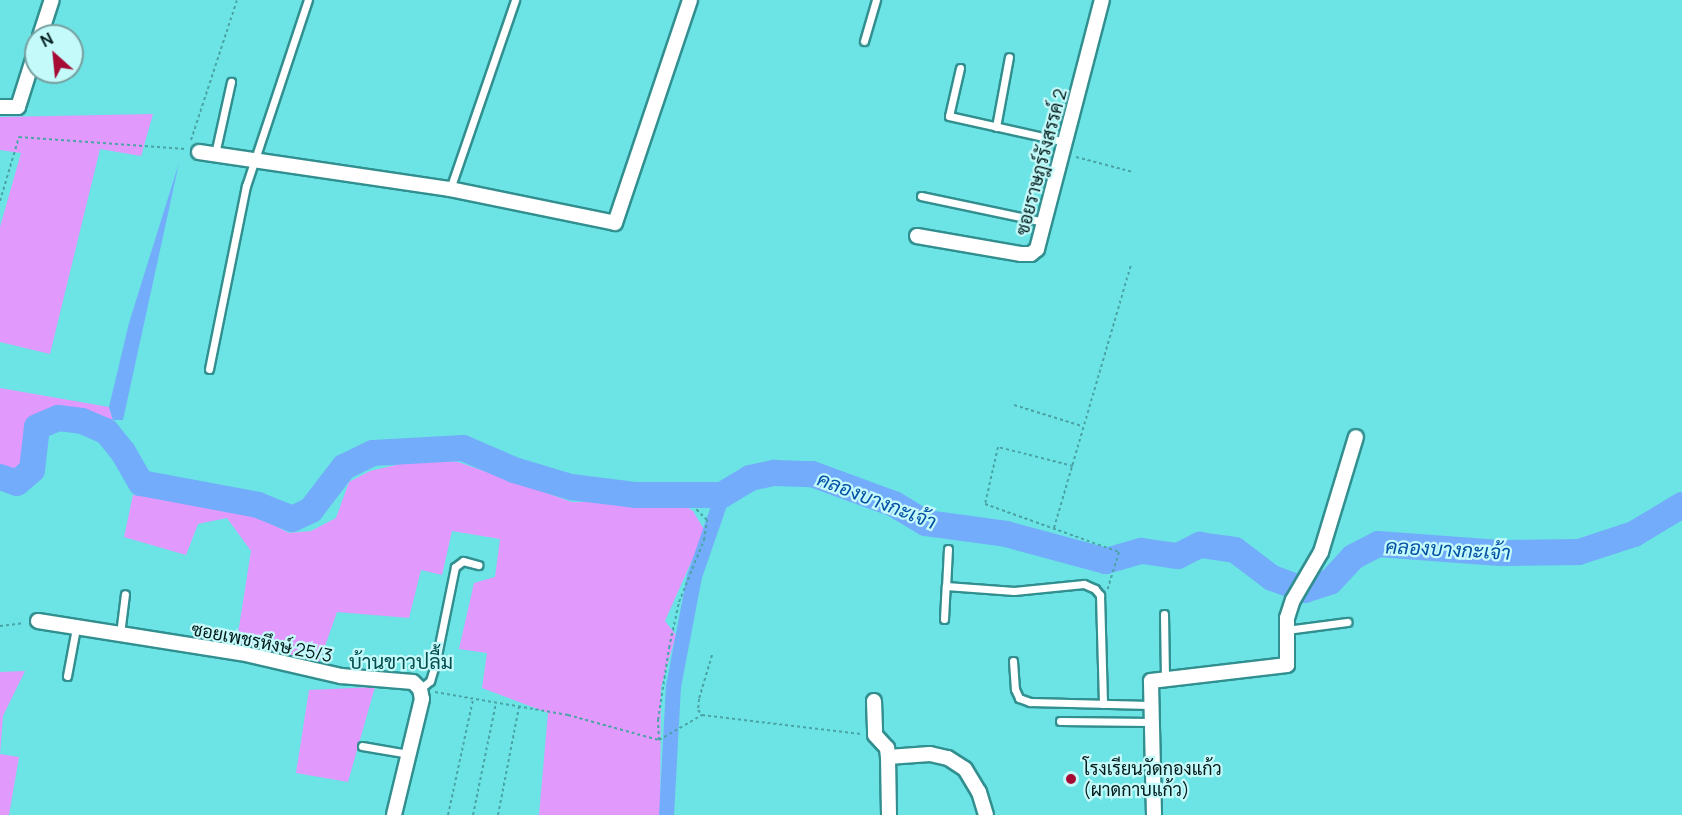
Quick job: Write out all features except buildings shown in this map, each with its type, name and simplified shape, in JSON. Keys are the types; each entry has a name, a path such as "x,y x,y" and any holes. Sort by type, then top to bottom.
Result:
{"street":[{"path":"44,24 52,0"},
{"path":"199,152 450,189 615,223 690,0"},
{"name":"ซอยราษฎร์รังสรรค์ 2","path":"917,236 1031,255 1036,249 1102,0"},
{"path":"0,107 18,107 25,84"},
{"path":"1154,815 1151,681 1287,665 1286,630 1297,594 1324,542 1356,437"},
{"name":"ซอยเพชรหึงษ์ 25/3","path":"38,621 241,653 341,676 412,682 420,689"},
{"path":"394,815 422,699 420,689"},
{"path":"873,701 875,735 887,747 889,815"},
{"path":"888,757 930,754 948,758 965,769 979,792 986,815"}],"lane":[{"path":"209,369 246,186 255,162 262,132 308,0"},
{"path":"450,189 515,0"},
{"path":"864,41 876,0"},
{"path":"996,127 1009,57"},
{"path":"960,68 949,116 996,127 1063,148"},
{"path":"215,154 231,82"},
{"path":"921,196 1044,222"},
{"path":"944,619 948,549"},
{"path":"420,689 430,681 435,664 455,567 463,561 478,565"},
{"path":"946,586 1014,591 1084,585 1095,589 1100,595 1103,704"},
{"path":"120,634 125,594"},
{"path":"1164,614 1165,678"},
{"path":"1286,630 1347,622"},
{"path":"67,676 76,628"},
{"path":"1013,661 1019,698 1150,705"},
{"path":"1060,721 1151,722"},
{"path":"362,746 409,754"}],"path":[{"path":"0,201 19,137 191,150 191,136 237,0"},
{"path":"1063,148 1133,172"},
{"path":"1054,528 1131,264"},
{"path":"1014,405 1082,426"},
{"path":"1073,466 1012,449 996,449 985,504 1119,552 1113,579"},
{"path":"659,740 658,720 679,602 704,540 707,520 694,507"},
{"path":"0,626 38,621"},
{"path":"702,715 698,710 699,699 712,655"},
{"path":"420,689 496,702 659,740 702,715 875,735"},
{"path":"448,815 473,699"},
{"path":"473,815 496,702"},
{"path":"498,815 519,707"}],"shaded area":[{"path":"153,114 141,156 100,149 50,354 0,342 0,227 21,153 0,150 0,117"},
{"path":"0,388 109,407 113,420 45,416 30,421 25,461 19,473 0,473"},
{"path":"422,459 458,462 572,502 679,502 693,511 705,531 665,621 676,635 661,687 660,815 539,815 548,713 482,688 487,653 459,649 474,583 495,577 500,539 452,531 442,575 421,570 409,618 337,612 318,666 236,646 251,551 227,518 198,524 186,555 124,537 133,495 221,507 258,517 289,533 311,531 336,518 349,482 370,471"},
{"path":"25,671 3,716 0,754 0,672"},
{"path":"375,687 348,782 296,773 309,690"},
{"path":"0,754 19,757 9,815 0,815"}],"water":[{"path":"179,163 123,420 113,420 109,407 129,323"}],"waterway":[{"name":"คลองบางกะเจ้า","path":"0,477 17,483 32,470 37,427 58,418 82,421 106,431 123,452 141,483 258,505 292,519 311,510 344,467 373,453 463,448 514,470 571,487 635,495 722,495 750,478 774,473 812,474 894,504 926,523 1006,534 1106,561 1142,551 1178,556 1200,545 1235,550 1272,578 1305,590 1330,582 1353,557 1378,544 1500,553 1579,552 1634,534 1682,505"},
{"path":"666,815 673,686 694,576 722,495"}],"place":[{"name":"โรงเรียนวัดกองแก้ว (ผาดกาบแก้ว)","path":"1071,779"}],"district":[{"name":"บ้านขาวปลื้ม","path":"401,661"}]}
